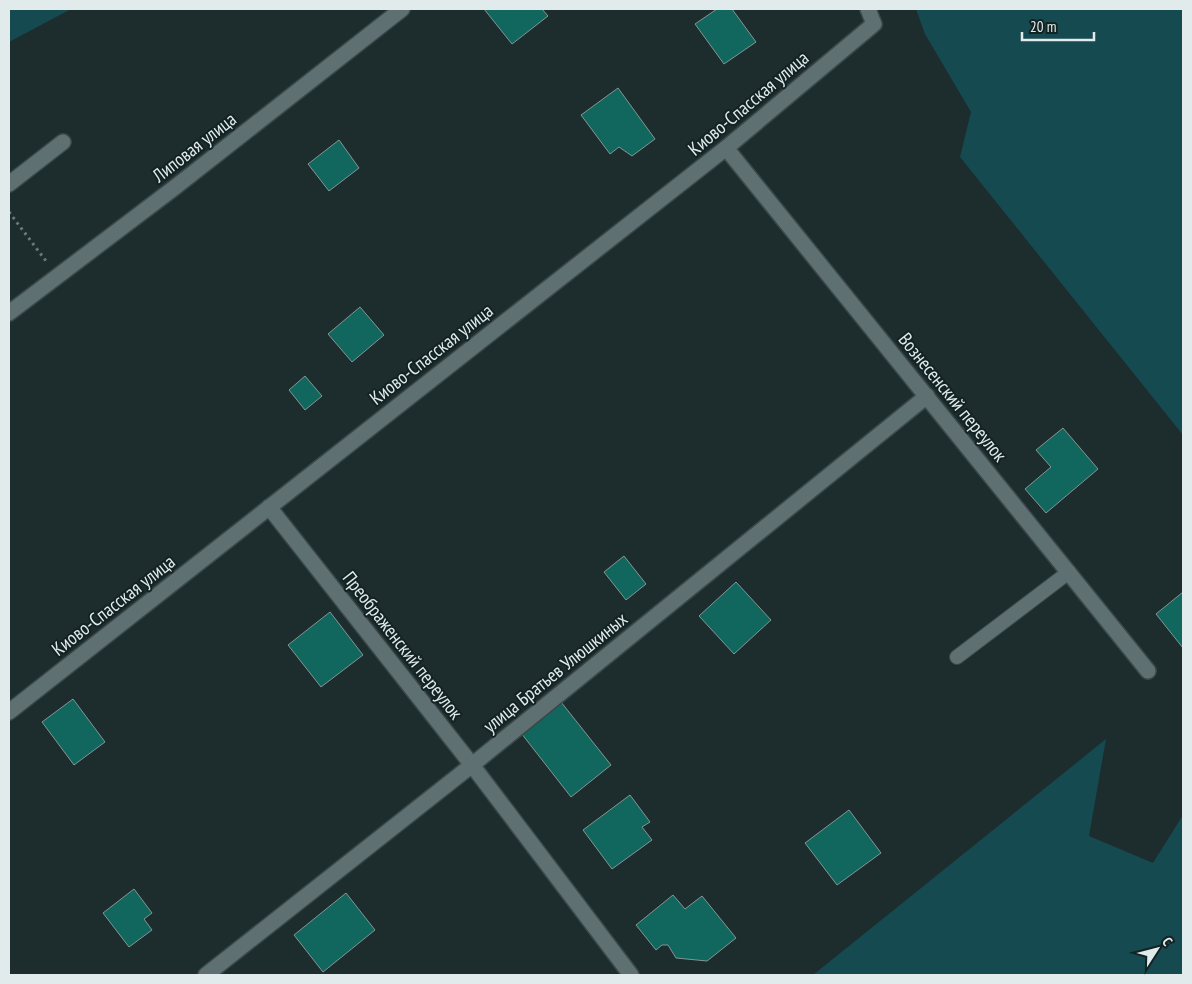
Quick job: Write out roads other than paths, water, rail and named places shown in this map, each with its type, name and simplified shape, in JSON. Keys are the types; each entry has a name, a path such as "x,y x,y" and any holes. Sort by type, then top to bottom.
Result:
{"street":[{"name":"Липовая улица","path":"9,313 174,188 402,9"},
{"name":"Киово-Спасская улица","path":"9,712 726,148 874,24 868,9"},
{"path":"9,184 63,142"},
{"name":"Вознесенский переулок","path":"726,148 1148,672"},
{"name":"улица Братьев Улюшкиных","path":"206,975 472,765 927,396"},
{"name":"Преображенский переулок","path":"269,507 472,765 631,975"}],"lane":[{"path":"957,657 1069,572"}]}
